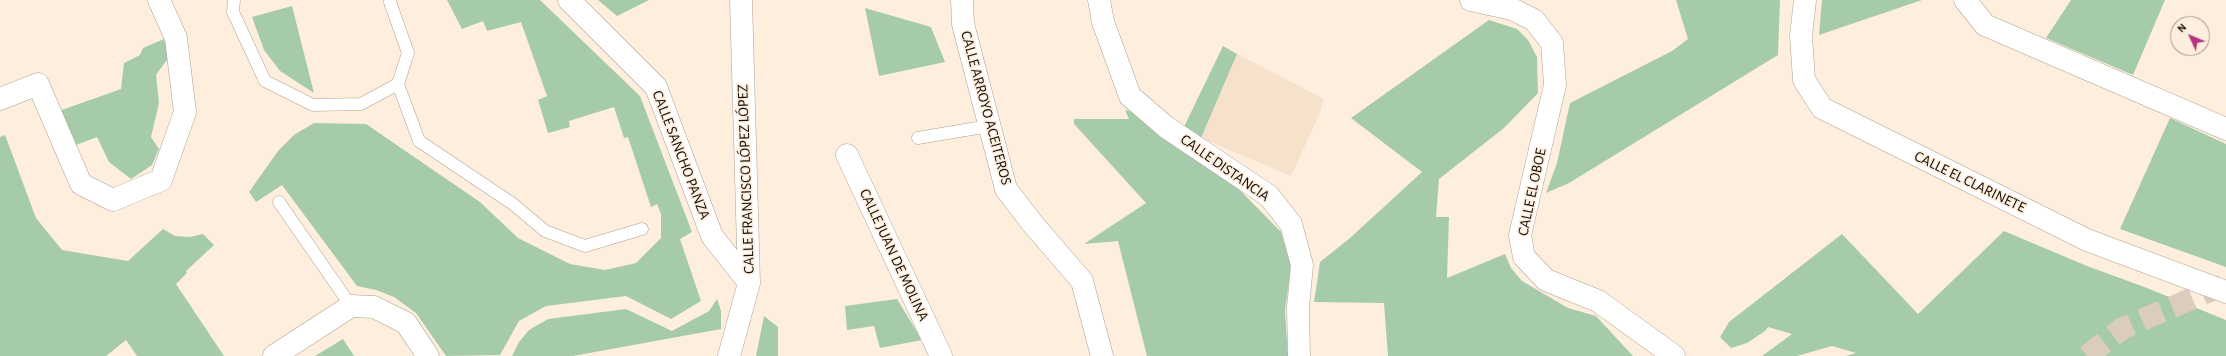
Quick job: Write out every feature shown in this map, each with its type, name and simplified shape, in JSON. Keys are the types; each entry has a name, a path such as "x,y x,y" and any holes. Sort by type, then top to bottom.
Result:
{"street":[{"path":"0,99 38,84 81,184 113,200 161,180 185,112 176,38 159,0"},
{"name":"CALLE SANCHO PANZA","path":"569,0 656,87 712,236 749,283"},
{"name":"CALLE FRANCISCO LÓPEZ LÓPEZ","path":"729,356 749,283 741,0"},
{"name":"CALLE ARROYO ACEITEROS","path":"962,0 963,24 1006,189 1032,223 1082,281 1102,356"},
{"name":"CALLE DISTANCIA","path":"1099,0 1103,22 1130,96 1166,127 1269,196 1291,224 1302,265 1298,308 1299,356"},
{"name":"CALLE EL OBOE","path":"1471,0 1512,9 1534,20 1552,43 1555,85 1520,235 1524,257 1546,280 1598,301 1674,356"},
{"name":"CALLE EL CLARINETE","path":"1805,0 1801,36 1804,80 1822,108 2087,240 2226,292"},
{"path":"1965,0 1985,26 2226,129"},
{"name":"CALLE JUAN DE MOLINA","path":"848,155 941,356"},
{"path":"274,356 351,306 374,306 406,323 428,356"}],"lane":[{"path":"234,0 233,12 265,81 313,105 361,104 398,84"},
{"path":"390,2 408,54 398,84 419,141 513,204 545,231 585,246 642,229"},
{"path":"918,138 989,126"},
{"path":"279,202 351,306"}],"shaded area":[{"path":"1237,54 1324,99 1319,115 1291,176 1201,138"}],"green space":[{"path":"447,0 540,0 640,96 692,232 680,239 701,301 671,319 626,296 546,306 519,321 500,355 446,356 416,313 394,297 376,290 357,286 282,185 256,202 249,192 278,151 294,135 314,123 366,124 480,202 518,238 570,264 605,270 636,263 661,238 661,214 657,204 651,207 628,137 624,138 614,107 569,121 570,127 548,133 538,100 547,96 521,22 487,31 483,21 462,29"},
{"path":"598,0 649,0 617,16"},
{"path":"1676,0 1780,0 1778,55 1569,183 1546,193 1557,163 1570,103 1672,51 1688,39"},
{"path":"1822,0 1922,0 1819,35"},
{"path":"2071,0 2165,0 2133,75 2046,38"},
{"path":"292,6 314,93 280,71 264,50 252,17"},
{"path":"865,8 931,27 945,62 879,76"},
{"path":"1489,20 1517,29 1528,40 1537,57 1538,93 1504,128 1439,179 1436,217 1449,217 1447,278 1505,254 1511,268 1522,281 1568,308 1596,316 1633,356 1388,356 1384,303 1314,302 1320,262 1350,238 1422,172 1351,118"},
{"path":"164,39 169,57 156,75 159,103 151,137 159,149 152,165 131,179 109,162 97,137 76,145 59,111 121,89 124,63 140,55 143,48"},
{"path":"1223,46 1237,54 1201,138 1183,129"},
{"path":"1125,110 1137,113 1218,168 1281,232 1291,266 1285,311 1288,356 1147,356 1118,241 1084,244 1146,203 1074,124 1074,119 1129,119"},
{"path":"2170,118 2226,144 2226,267 2120,229"},
{"path":"5,135 36,218 62,250 128,261 163,229 175,236 190,237 203,234 214,245 186,271 187,273 176,284 224,356 137,356 126,340 106,356 0,356 0,137"},
{"path":"2004,231 2087,266 2147,288 2226,320 2226,356 1846,356 1856,353 1832,346 1797,356 1762,356 1792,334 1768,327 1765,331 1747,343 1731,348 1720,337 1729,322 1842,234 1918,314"},
{"path":"717,299 721,311 721,329 573,356 512,356 519,342 529,330 548,319 626,309 672,331 709,311"},
{"path":"897,299 922,340 880,348 874,326 847,330 845,306"},
{"path":"764,316 778,327 778,356 756,356"},
{"path":"343,339 354,356 315,356"}],"tunnel":[{"path":"2087,356 2123,328 2226,284"}]}
